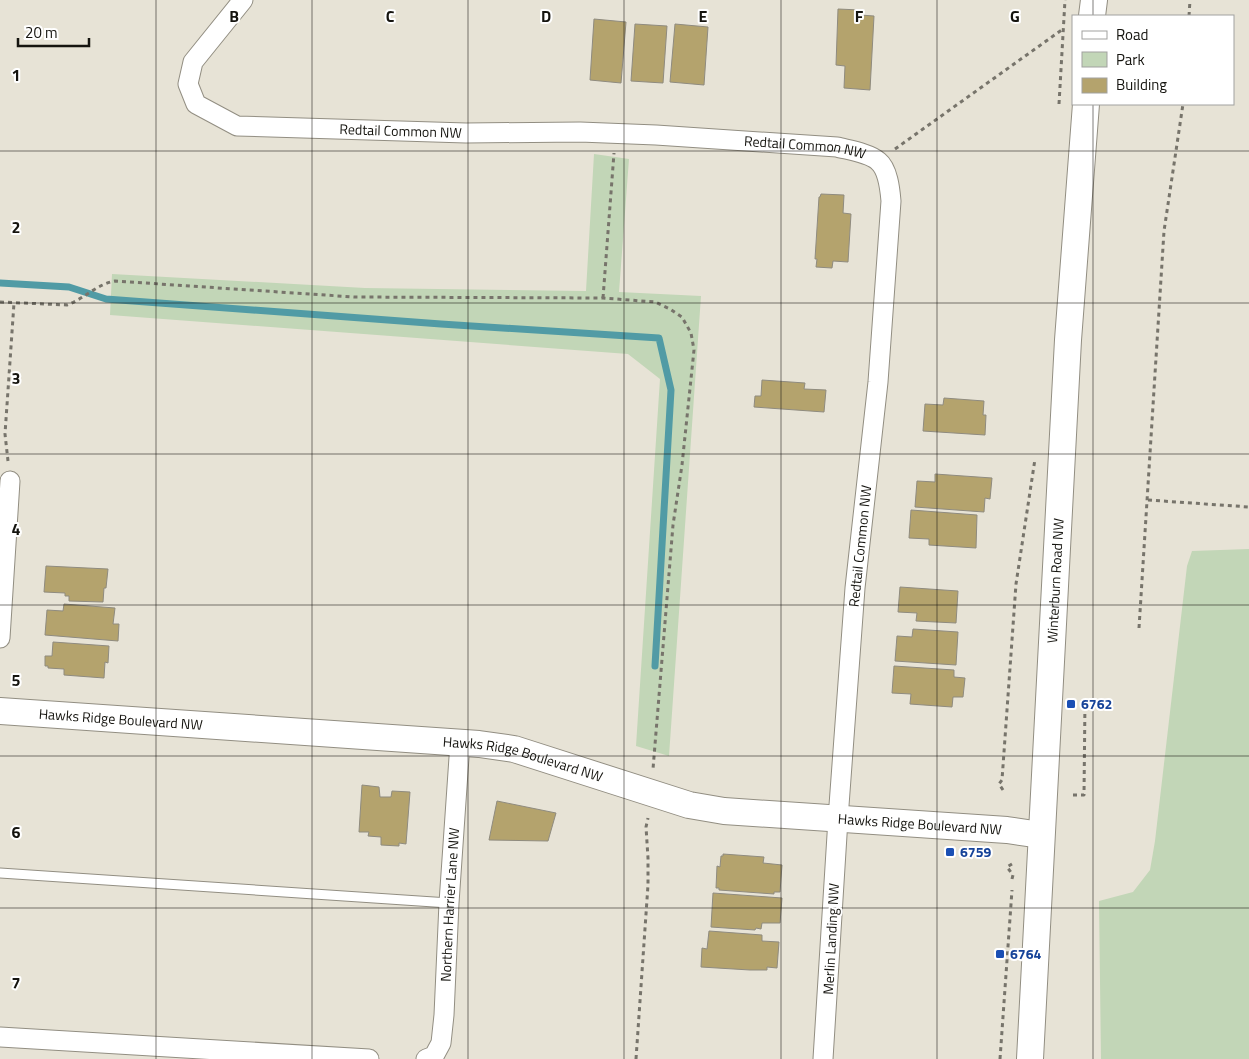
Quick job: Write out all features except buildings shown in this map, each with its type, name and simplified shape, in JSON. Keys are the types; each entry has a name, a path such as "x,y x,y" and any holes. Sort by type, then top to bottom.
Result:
{"street":[{"name":"Redtail Common NW","path":"243,0 193,62 188,84 196,104 237,126 466,133 616,133 837,147 857,152 878,161 889,180 891,201 878,382 855,588 838,819"},
{"path":"1092,15 1094,0"},
{"name":"Winterburn Road NW","path":"1030,1059 1068,340 1086,105"},
{"path":"0,638 10,481"},
{"name":"Hawks Ridge Boulevard NW","path":"0,711 460,743 514,749 689,805 724,811 1007,830 1042,835"},
{"name":"Northern Harrier Lane NW","path":"426,1059 434,1056 441,1042 443,1024 460,743"},
{"name":"Merlin Landing NW","path":"823,1059 838,819"},
{"path":"0,1038 369,1059"}],"lane":[{"path":"0,873 449,904"}],"path":[{"path":"1058,107 1064,0"},
{"path":"1189,15 1190,0"},
{"path":"878,161 1063,28"},
{"path":"1139,628 1164,232 1183,105"},
{"path":"603,298 616,133"},
{"path":"0,302 67,305 106,283 115,281 354,296 603,298 654,302 682,317 691,333 694,350 682,465 673,525 653,769"},
{"path":"10,481 5,434 14,303"},
{"path":"1003,790 999,784 1002,780 1016,584 1036,450"},
{"path":"1148,500 1249,508"},
{"path":"1074,795 1084,795 1085,700"},
{"path":"636,1059 648,885 646,827 649,814"},
{"path":"1000,1059 1012,875 1007,867 1012,864"}],"green space":[{"path":"594,154 629,159 619,292 701,296 669,756 636,746 660,379 628,354 110,315 112,274 365,288 586,291"},
{"path":"1249,549 1249,1059 1101,1059 1099,901 1133,892 1150,870 1187,566 1192,551"}],"waterway":[{"path":"0,283 69,287 106,299 659,338 671,390 655,666"}],"place":[{"name":"6762","path":"1071,704"},
{"name":"6759","path":"950,852"},
{"name":"6764","path":"1000,954"}]}
